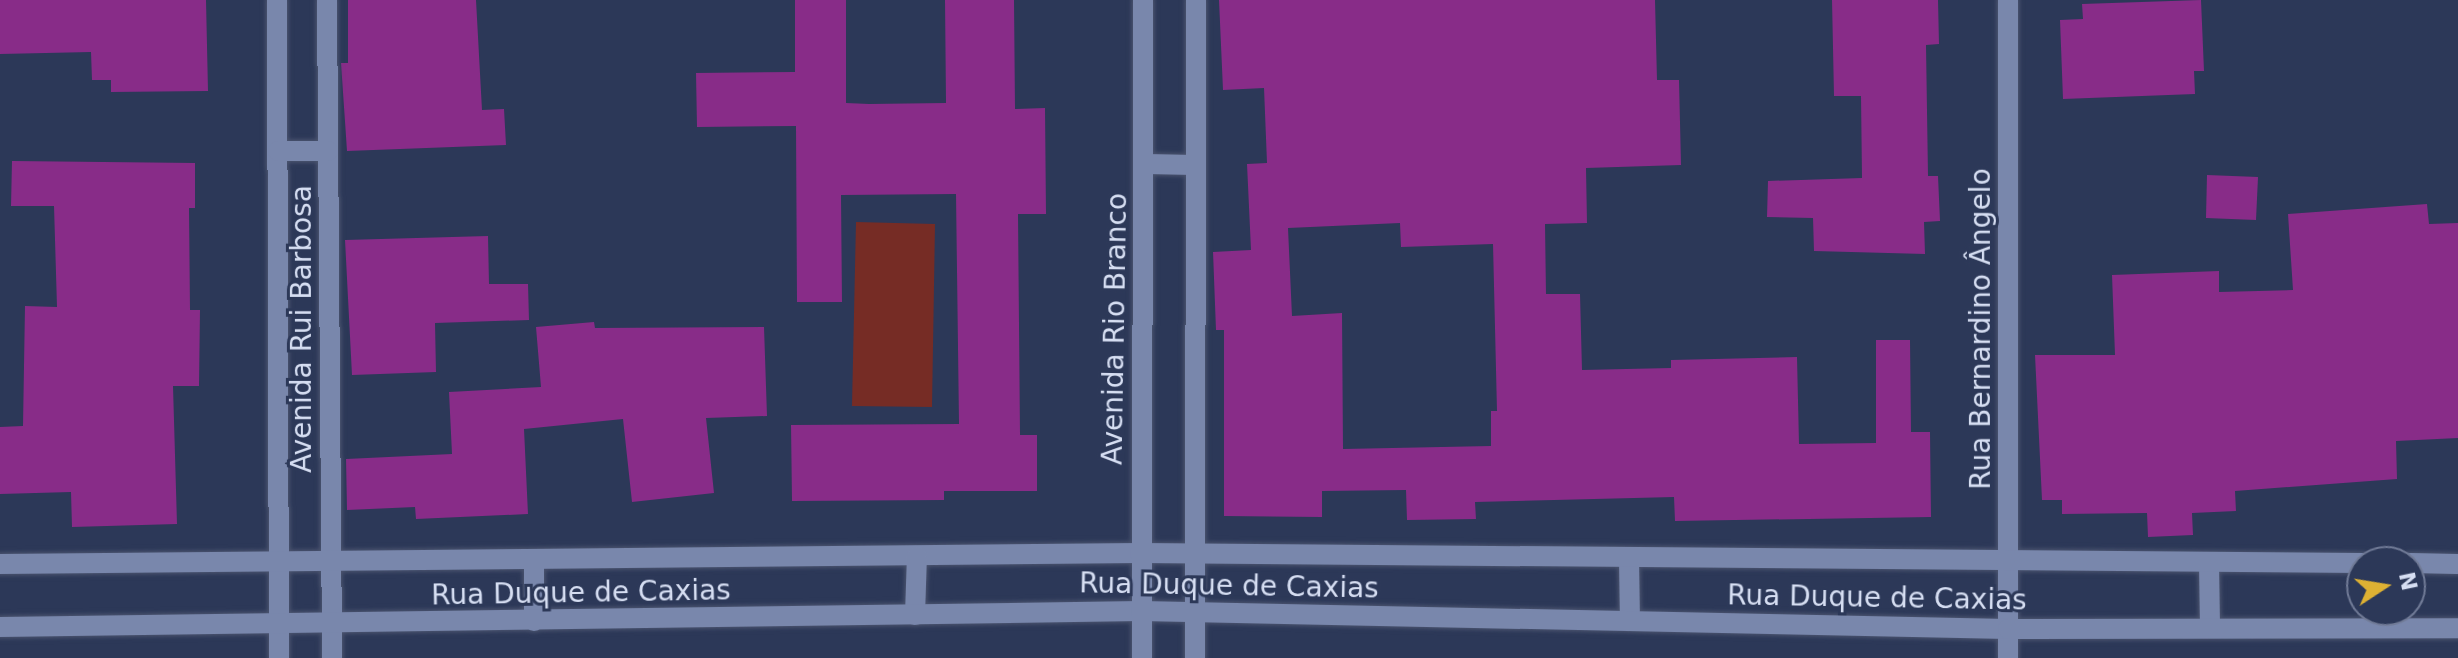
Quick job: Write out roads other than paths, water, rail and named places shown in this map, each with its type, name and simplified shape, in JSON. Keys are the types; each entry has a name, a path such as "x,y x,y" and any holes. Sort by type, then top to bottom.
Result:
{"street":[{"name":"Avenida Rui Barbosa","path":"277,0 279,658"},
{"name":"Avenida Rui Barbosa","path":"327,0 332,658"},
{"name":"Avenida Rio Branco","path":"1142,658 1143,0"},
{"path":"1195,658 1196,0"},
{"name":"Rua Bernardino Ângelo","path":"2008,0 2008,658"},
{"path":"278,151 328,151"},
{"path":"1145,164 1196,165"},
{"name":"Rua Duque de Caxias","path":"0,564 280,564 1140,553 2009,563 2346,563"},
{"path":"915,615 917,556"},
{"path":"534,559 534,621"},
{"path":"1629,559 1630,621"},
{"path":"2209,563 2210,628"},
{"path":"2426,563 2458,564"},
{"name":"Rua Duque de Caxias","path":"0,627 332,625 1141,611 2008,629 2458,628"}]}
